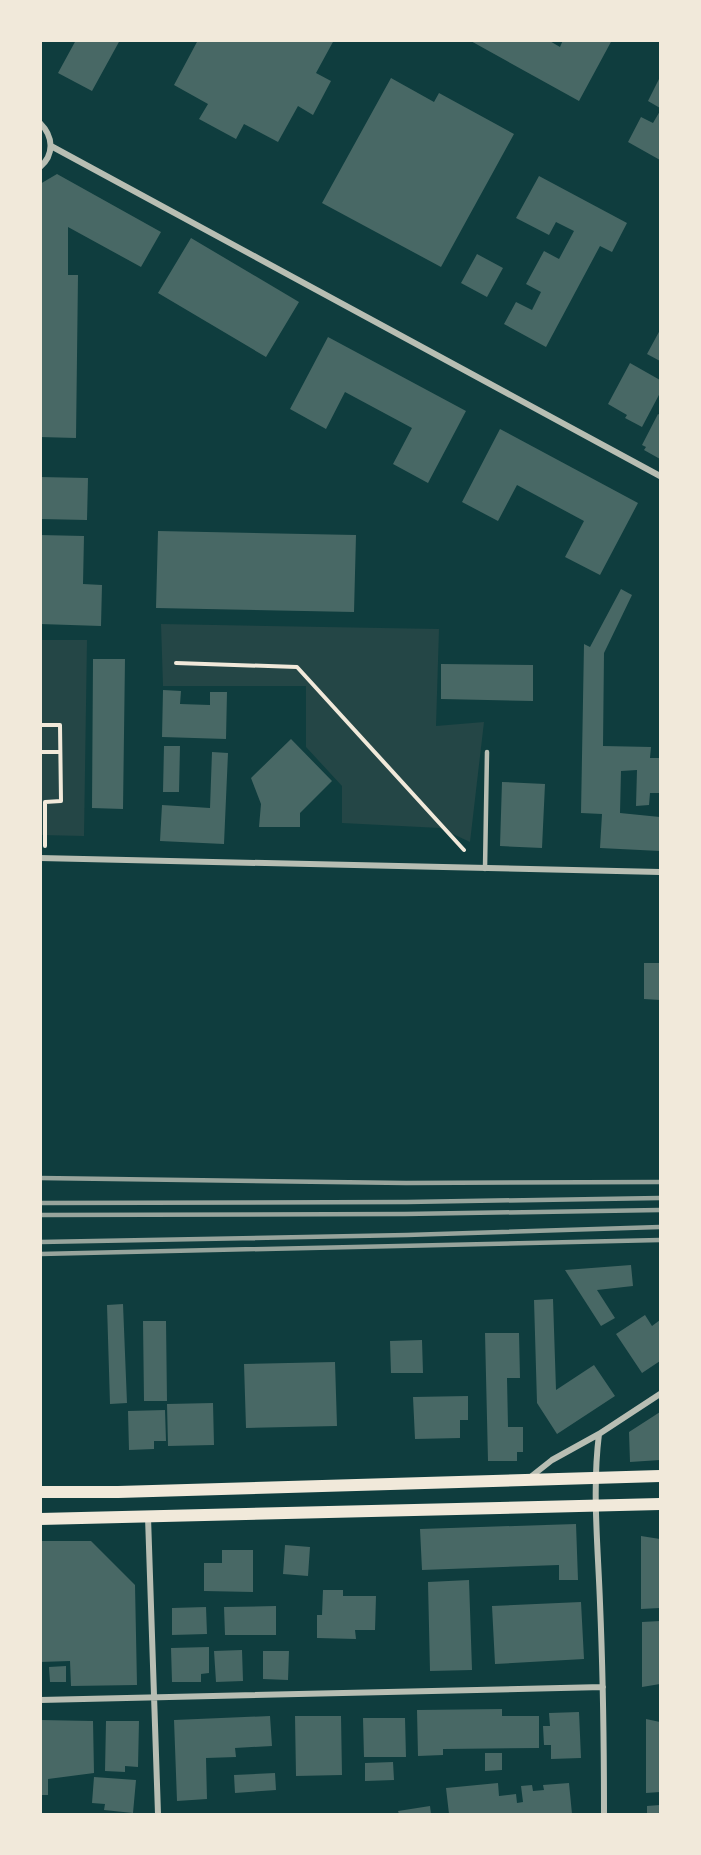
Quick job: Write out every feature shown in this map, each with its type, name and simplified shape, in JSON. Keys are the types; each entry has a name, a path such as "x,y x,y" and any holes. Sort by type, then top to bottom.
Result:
{"main road":[{"path":"40,1492 118,1492 660,1476"},
{"path":"40,1519 660,1504"}],"street":[{"path":"40,123 47,130 51,146 50,155 40,167"},
{"path":"51,146 660,476"},
{"path":"43,858 660,872"},
{"path":"527,1479 552,1460 599,1434 660,1394"},
{"path":"599,1434 596,1507 603,1687 604,1815"},
{"path":"148,1517 158,1815"},
{"path":"40,1700 603,1687"}],"lane":[{"path":"485,868 487,752"}],"path":[{"path":"176,663 297,667 464,850"},
{"path":"40,725 60,725 61,801 45,802 43,858"},
{"path":"40,752 60,752"}],"shaded area":[{"path":"161,624 439,629 436,726 484,722 470,842 440,828 342,823 342,786 306,747 306,686 163,686"},
{"path":"41,640 87,640 84,836 41,835"}],"building":[{"path":"76,40 120,40 92,91 58,73"},
{"path":"198,40 334,40 316,73 331,81 313,115 298,106 278,142 244,124 236,139 199,119 208,104 174,85"},
{"path":"469,40 548,40 560,47 563,40 612,40 579,101"},
{"path":"660,77 660,108 648,101"},
{"path":"391,78 434,102 439,93 514,134 441,267 322,203"},
{"path":"660,111 660,160 628,142 641,117 653,123"},
{"path":"57,174 161,232 141,267 68,227 68,275 78,275 76,438 40,437 40,184"},
{"path":"539,176 627,223 612,252 600,246 546,347 504,324 516,302 532,310 541,292 526,284 544,251 559,259 574,231 556,222 549,235 516,218"},
{"path":"191,238 299,302 266,357 158,293"},
{"path":"477,254 503,268 487,297 461,283"},
{"path":"660,330 660,361 647,354"},
{"path":"328,337 466,411 428,483 393,464 412,428 345,392 326,429 290,409"},
{"path":"630,363 660,380 660,393 642,427 625,418 627,415 608,404"},
{"path":"658,414 660,415 660,459 644,450 646,447 642,445"},
{"path":"500,429 638,503 600,575 565,557 584,521 517,485 498,521 462,502"},
{"path":"40,477 88,478 87,520 40,519"},
{"path":"158,531 356,535 354,612 156,608"},
{"path":"40,535 84,536 83,584 102,585 101,626 40,624"},
{"path":"621,589 632,595 604,653 603,746 651,747 650,758 660,758 660,793 650,793 649,805 636,806 637,770 621,771 620,813 660,817 660,851 600,848 602,814 581,813 584,644 590,647"},
{"path":"93,659 125,659 123,809 92,808"},
{"path":"441,664 533,665 533,701 441,699"},
{"path":"163,690 181,691 180,704 210,705 210,692 227,692 226,739 162,737"},
{"path":"291,739 332,781 300,813 300,827 259,827 261,804 251,778"},
{"path":"164,746 180,746 179,792 163,792"},
{"path":"212,752 228,753 224,844 160,841 162,805 210,808"},
{"path":"502,782 545,784 542,848 500,846"},
{"path":"644,963 660,963 660,1000 644,999"},
{"path":"631,1265 633,1286 597,1290 615,1318 601,1326 565,1270"},
{"path":"553,1299 556,1390 594,1365 615,1396 557,1434 537,1403 534,1300"},
{"path":"123,1304 127,1403 110,1404 107,1305"},
{"path":"645,1315 652,1326 660,1320 660,1361 642,1373 616,1334"},
{"path":"143,1321 166,1321 167,1401 144,1401"},
{"path":"485,1333 519,1333 520,1378 507,1378 508,1427 523,1427 523,1452 517,1452 517,1461 488,1461"},
{"path":"422,1340 423,1373 391,1373 390,1341"},
{"path":"335,1362 337,1426 246,1428 244,1364"},
{"path":"468,1396 468,1420 460,1420 460,1438 415,1439 413,1397"},
{"path":"213,1403 214,1445 168,1446 167,1404"},
{"path":"165,1410 166,1441 154,1441 154,1449 129,1450 128,1411"},
{"path":"660,1412 660,1460 630,1462 629,1432"},
{"path":"576,1524 578,1580 559,1580 559,1565 422,1570 420,1529"},
{"path":"641,1536 660,1539 660,1608 641,1609"},
{"path":"40,1541 91,1541 135,1585 137,1685 71,1686 70,1661 40,1662"},
{"path":"285,1545 310,1547 308,1576 283,1574"},
{"path":"222,1550 253,1550 253,1592 204,1591 204,1563 222,1563"},
{"path":"469,1580 472,1670 430,1671 428,1582"},
{"path":"323,1590 343,1590 343,1596 376,1596 375,1630 355,1630 356,1639 317,1638 317,1615 322,1615"},
{"path":"581,1602 584,1659 495,1664 492,1606"},
{"path":"276,1606 276,1635 225,1635 224,1607"},
{"path":"206,1607 207,1634 172,1635 172,1608"},
{"path":"660,1621 660,1684 642,1687 642,1622"},
{"path":"209,1647 209,1673 201,1674 201,1682 172,1682 171,1648"},
{"path":"242,1650 243,1681 216,1682 214,1651"},
{"path":"263,1651 289,1651 288,1680 263,1679"},
{"path":"66,1666 66,1682 50,1682 49,1667"},
{"path":"502,1709 502,1716 539,1716 539,1748 443,1749 443,1755 418,1756 417,1710"},
{"path":"579,1712 581,1758 551,1759 551,1745 544,1745 543,1726 550,1726 549,1713"},
{"path":"270,1716 272,1746 235,1748 236,1757 206,1758 207,1799 177,1801 174,1720"},
{"path":"295,1716 341,1716 342,1775 296,1776"},
{"path":"363,1718 405,1718 406,1757 364,1757"},
{"path":"646,1719 660,1722 660,1792 646,1793"},
{"path":"40,1720 93,1721 94,1773 48,1779 48,1795 40,1795"},
{"path":"106,1721 139,1721 138,1767 125,1766 125,1772 105,1771"},
{"path":"485,1753 502,1753 502,1770 485,1771"},
{"path":"393,1762 394,1780 365,1781 365,1763"},
{"path":"275,1773 276,1790 235,1793 234,1775"},
{"path":"94,1777 136,1780 133,1813 104,1810 105,1804 92,1803"},
{"path":"498,1783 499,1796 516,1794 517,1803 523,1802 521,1786 532,1785 533,1791 544,1790 543,1785 569,1783 572,1814 449,1814 446,1788"},
{"path":"660,1805 660,1814 647,1814 647,1806"},
{"path":"430,1806 431,1814 399,1814 398,1811"}],"railway":[{"path":"40,1178 406,1183 660,1182"},
{"path":"40,1203 407,1202 660,1198"},
{"path":"40,1215 405,1214 660,1210"},
{"path":"40,1242 407,1235 660,1227"},
{"path":"40,1254 660,1240"}]}
